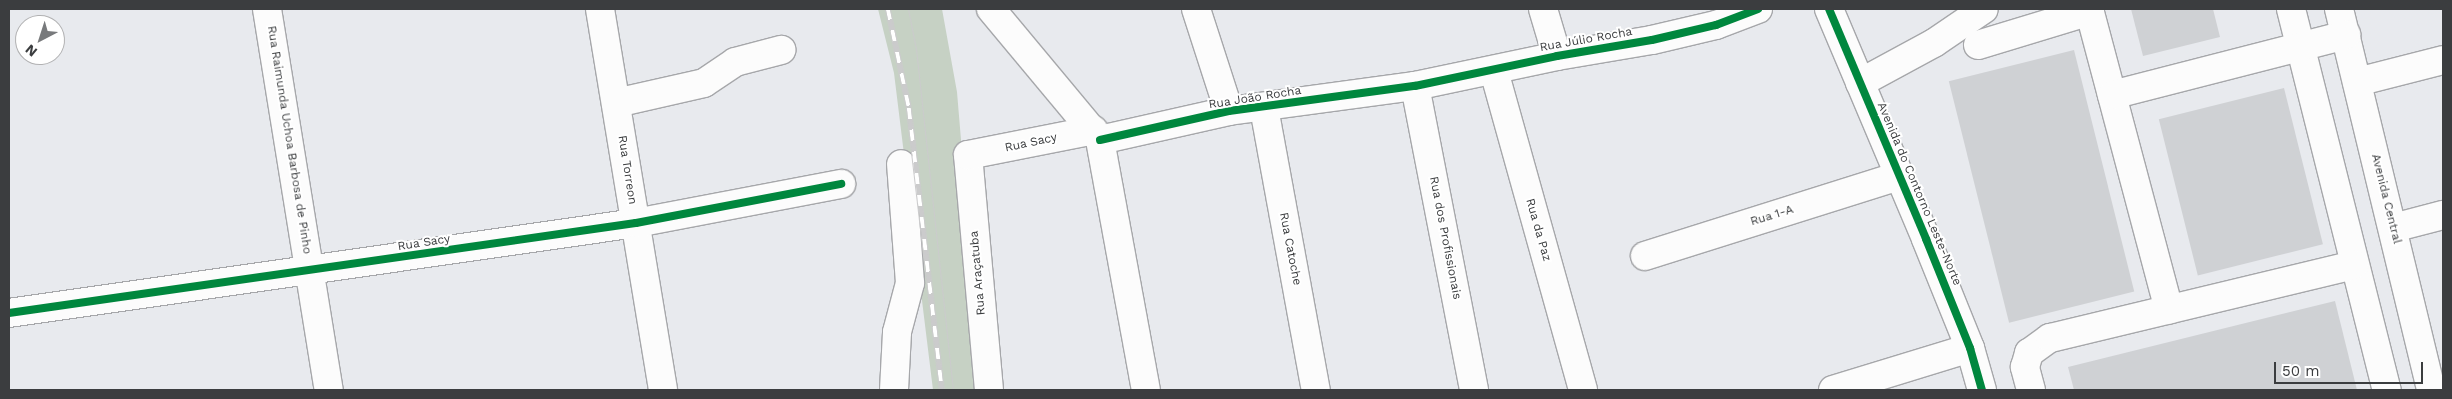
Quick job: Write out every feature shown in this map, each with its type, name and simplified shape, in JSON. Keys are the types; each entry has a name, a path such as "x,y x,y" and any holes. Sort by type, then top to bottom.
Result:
{"street":[{"name":"Rua Raimunda Uchoa Barbosa de Pinho","path":"268,9 329,390"},
{"name":"Rua Torreon","path":"600,9 663,390"},
{"path":"991,9 1097,135 1146,390"},
{"path":"1196,9 1229,111"},
{"path":"1543,9 1557,56"},
{"name":"Rua Júlio Rocha","path":"1415,86 1494,71 1557,56 1716,26 1758,9"},
{"name":"Avenida do Contorno Leste-Norte","path":"1829,9 1970,348 1982,390"},
{"path":"1860,83 1934,43 1984,9"},
{"path":"2291,9 2387,390"},
{"name":"Avenida Central","path":"2339,9 2393,228 2434,379"},
{"path":"1978,45 2089,10 2169,310"},
{"path":"2112,95 2346,35"},
{"path":"616,103 704,84 735,62 782,50"},
{"path":"2357,82 2443,60"},
{"name":"Rua da Paz","path":"1494,71 1583,390"},
{"name":"Rua João Rocha","path":"1097,135 1229,111 1264,108 1415,86"},
{"name":"Rua dos Profissionais","path":"1415,86 1474,390"},
{"name":"Rua Catoche","path":"1264,108 1316,390"},
{"name":"Rua Sacy","path":"968,155 1097,135"},
{"name":"Rua Araçatuba","path":"968,155 989,390"},
{"path":"894,390 897,332 910,283 901,164"},
{"name":"Rua 1-A","path":"1645,256 1898,176"},
{"name":"Rua Sacy","path":"9,313 311,272 636,223 842,184"},
{"path":"2393,228 2443,215"},
{"path":"2031,390 2025,367 2029,353 2050,338 2354,265"},
{"path":"1833,390 1970,348"}],"green space":[{"path":"878,9 942,9 957,92 982,390 933,390 894,73"}],"building":[{"path":"2131,9 2213,9 2220,37 2143,56"},
{"path":"2074,50 2134,292 2009,323 1949,81"},
{"path":"2284,88 2323,244 2198,275 2159,119"},
{"path":"2335,301 2357,390 2074,390 2068,367"}],"tram line":[{"path":"908,9 916,49 953,390"}],"railway":[{"path":"888,9 909,108 942,390"}],"cycle path":[{"path":"1100,140 1229,111 1415,86 1557,56 1652,40 1716,25 1758,9"},
{"path":"1829,9 1970,348 1982,390"},
{"path":"9,313 636,223 841,184"}]}
